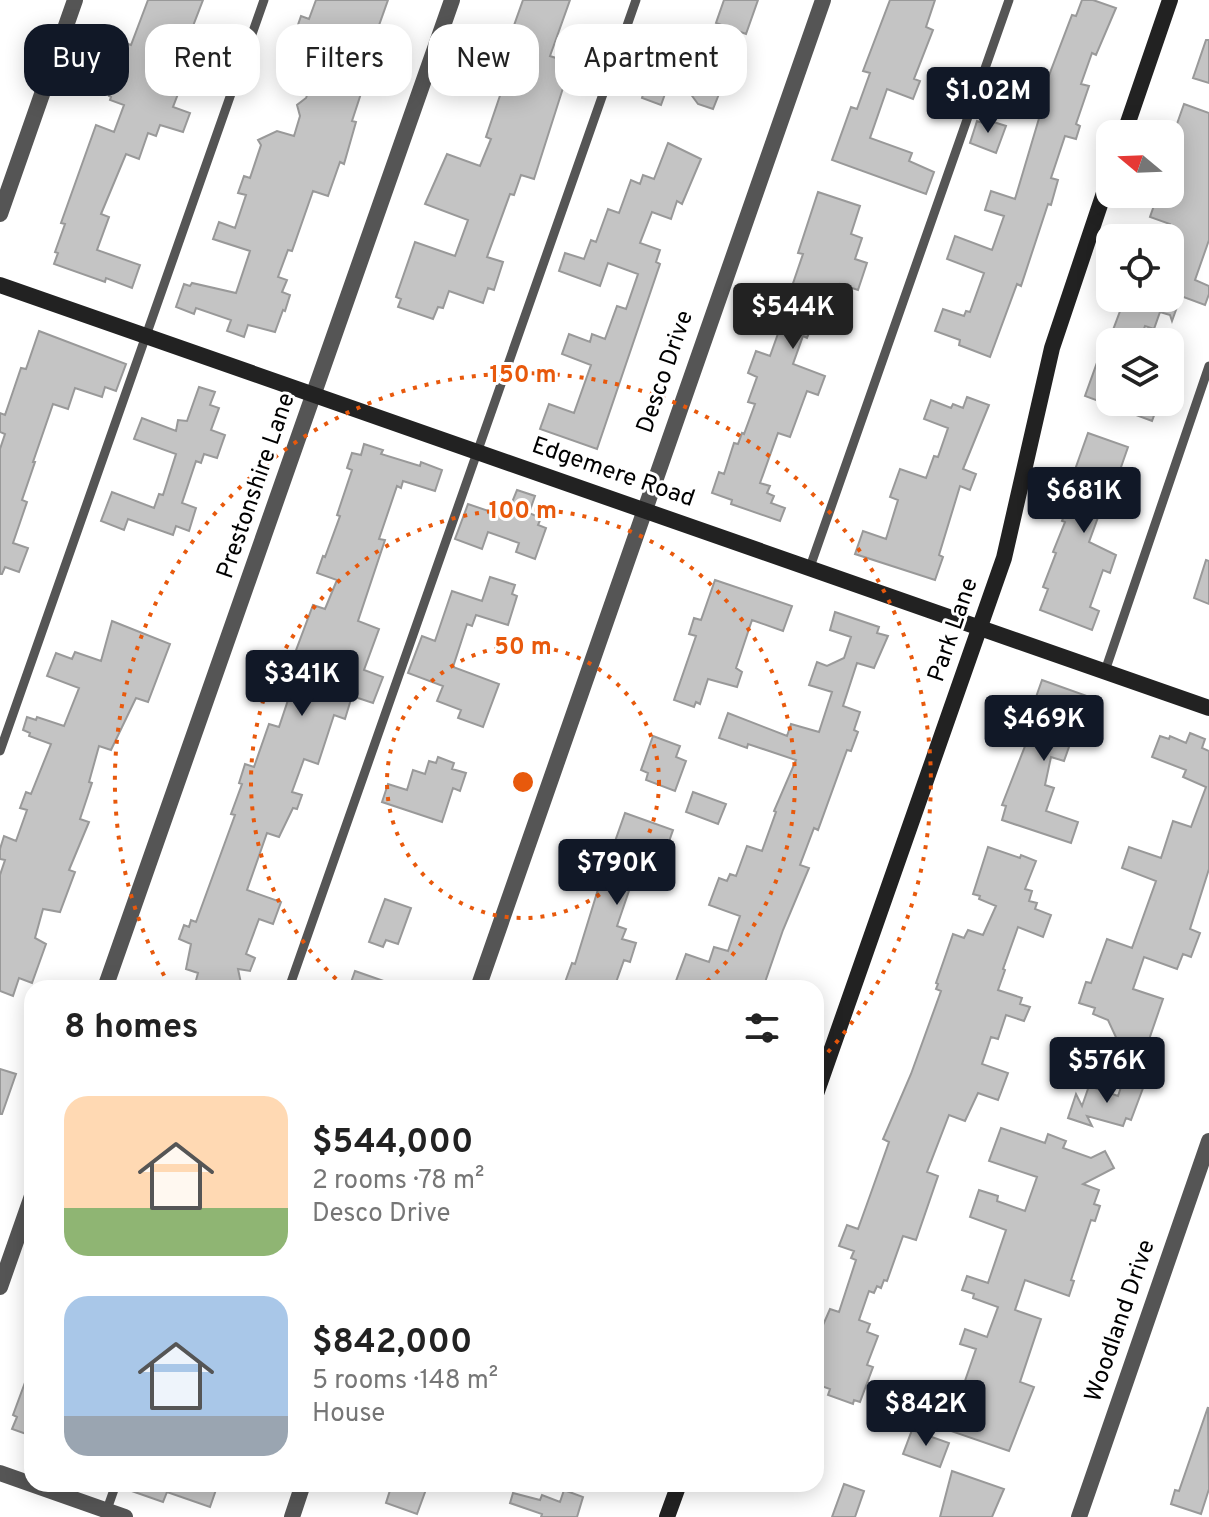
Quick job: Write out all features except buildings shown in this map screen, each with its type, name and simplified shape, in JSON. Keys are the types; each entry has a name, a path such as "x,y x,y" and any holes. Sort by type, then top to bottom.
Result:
{"street":[{"path":"0,214 75,0"},
{"name":"Prestonshire Lane","path":"108,980 452,0"},
{"name":"Desco Drive","path":"481,980 823,0"},
{"path":"1129,120 1170,0"},
{"name":"Park Lane","path":"824,1071 1004,558 1052,348 1099,208"},
{"name":"Edgemere Road","path":"0,285 1209,708"},
{"name":"Woodland Drive","path":"1079,1517 1209,1141"},
{"path":"0,1287 24,1219"},
{"path":"0,1473 24,1482"},
{"path":"49,1492 105,1514 125,1517"},
{"path":"292,1517 300,1492"},
{"path":"667,1517 676,1492"}],"lane":[{"path":"0,751 264,0"},
{"path":"292,980 636,0"},
{"path":"810,567 1009,0"},
{"path":"1105,671 1209,366"},
{"path":"105,1514 113,1492"}]}
